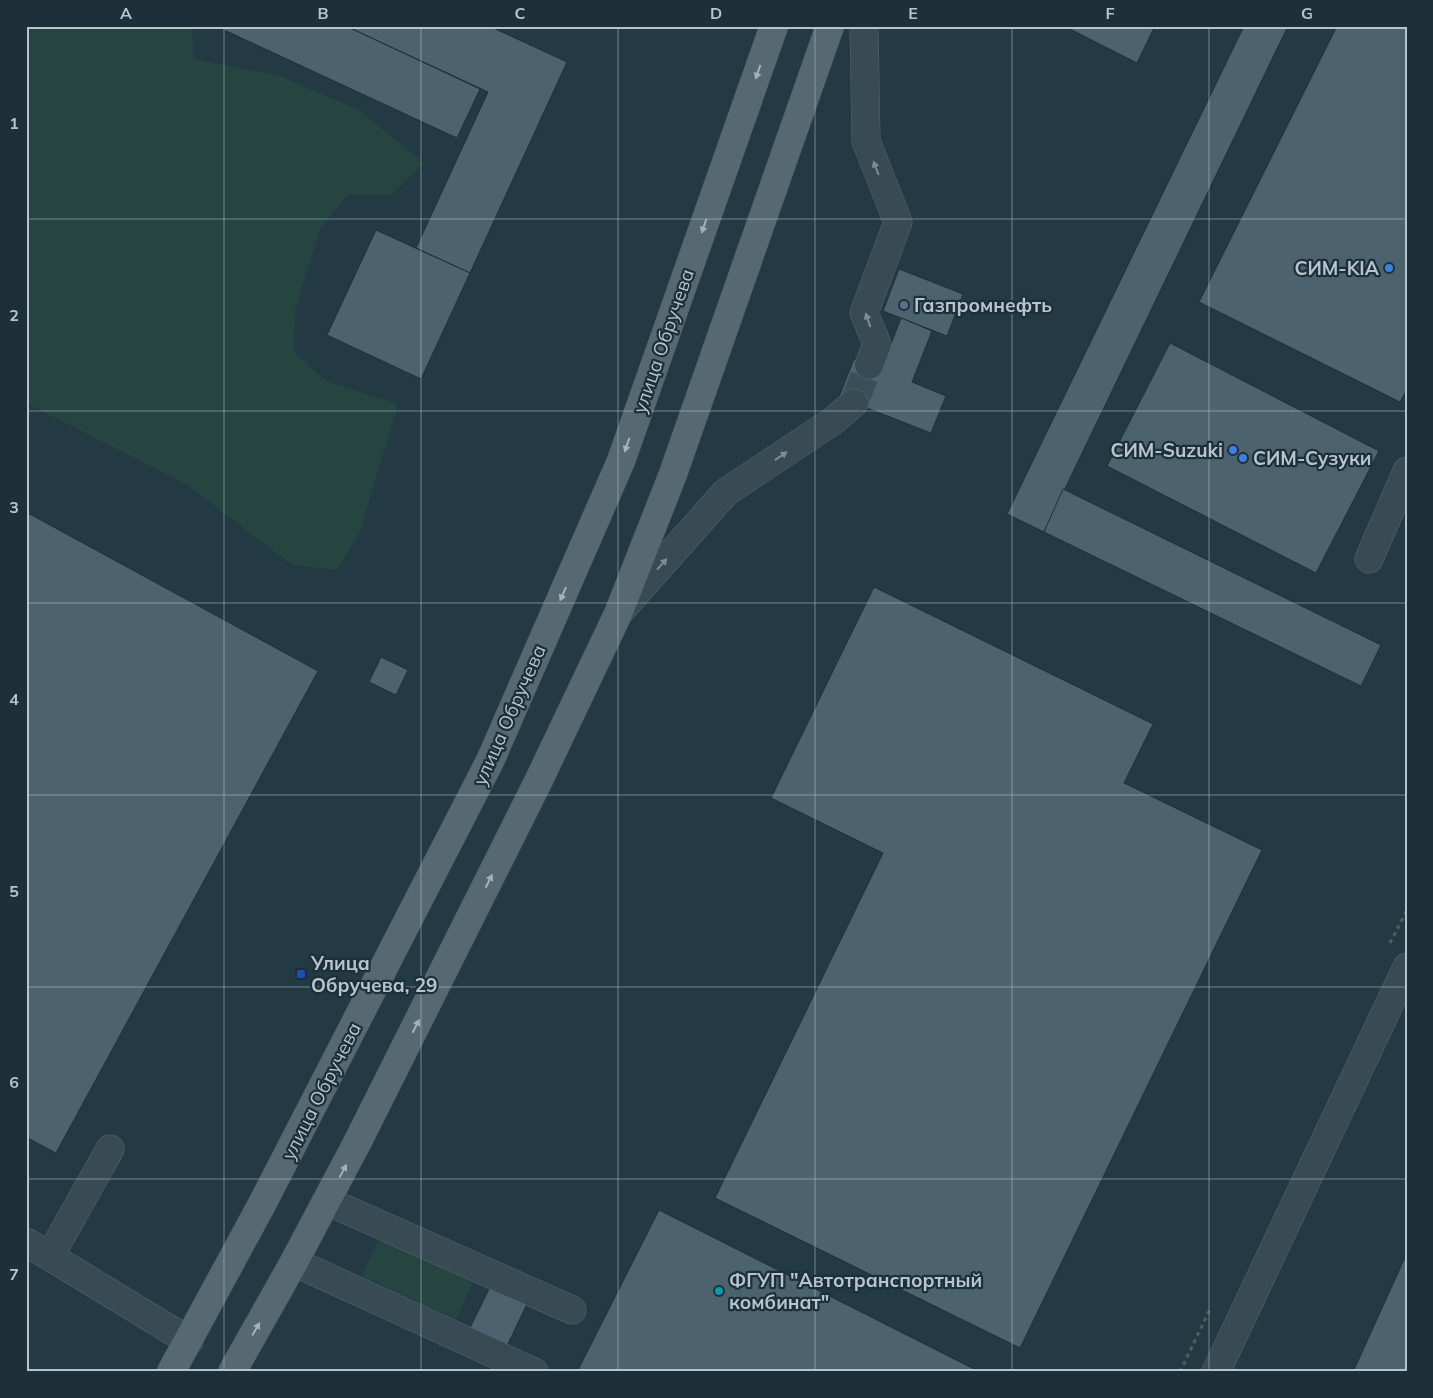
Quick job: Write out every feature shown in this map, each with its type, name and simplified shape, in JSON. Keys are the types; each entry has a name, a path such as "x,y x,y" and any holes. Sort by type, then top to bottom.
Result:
{"main road":[{"name":"улица Обручева","path":"171,1372 261,1206 490,761 621,460 774,26"},
{"path":"232,1372 327,1201 537,784 618,614 673,474 830,26"}],"street":[{"path":"864,26 866,141 898,222 864,313 877,344 870,366"},
{"path":"618,614 726,492 833,421 854,403"},
{"path":"1368,559 1407,471"},
{"path":"1216,1372 1407,967"},
{"path":"50,1256 110,1149"},
{"path":"327,1201 572,1310"},
{"path":"26,1242 189,1341"},
{"path":"294,1262 534,1372"}],"green space":[{"path":"26,26 192,26 194,59 279,76 357,109 424,163 391,195 349,194 321,227 295,310 294,352 326,381 398,404 360,532 337,570 292,565 186,484 26,403"},
{"path":"379,1238 473,1282 456,1320 362,1276"}],"building":[{"path":"223,26 346,26 480,89 457,138 222,29"},
{"path":"346,26 489,26 567,62 470,273 416,248 488,92"},
{"path":"1064,26 1155,26 1137,63"},
{"path":"1244,26 1288,26 1044,532 1007,514"},
{"path":"1337,26 1407,26 1407,389 1400,402 1199,302"},
{"path":"376,230 470,273 421,379 327,335"},
{"path":"899,269 963,294 947,336 883,311"},
{"path":"901,318 932,331 912,382 946,396 931,433 839,397 854,359 881,370"},
{"name":"СИМ-Сузуки","path":"1170,343 1379,451 1316,573 1107,466"},
{"path":"1063,489 1381,645 1361,686 1044,532"},
{"path":"26,512 318,671 56,1153 26,1137"},
{"path":"874,587 1153,724 1124,783 1262,850 1020,1348 715,1198 883,853 771,798"},
{"path":"381,657 408,670 396,695 369,682"},
{"name":"ФГУП \"Автотранспортный комбинат\"","path":"659,1210 980,1372 577,1372"},
{"path":"1407,1253 1407,1372 1353,1372"},
{"path":"490,1287 527,1304 506,1348 469,1330"}],"tunnel":[{"path":"854,403 869,365"}],"place":[{"name":"СИМ-KIA","path":"1389,268"},
{"name":"Газпромнефть","path":"904,305"},
{"name":"СИМ-Suzuki","path":"1233,450"},
{"name":"СИМ-Сузуки","path":"1243,458"},
{"name":"Улица Обручева, 29","path":"301,974"},
{"name":"ФГУП \"Автотранспортный комбинат\"","path":"719,1291"}]}
